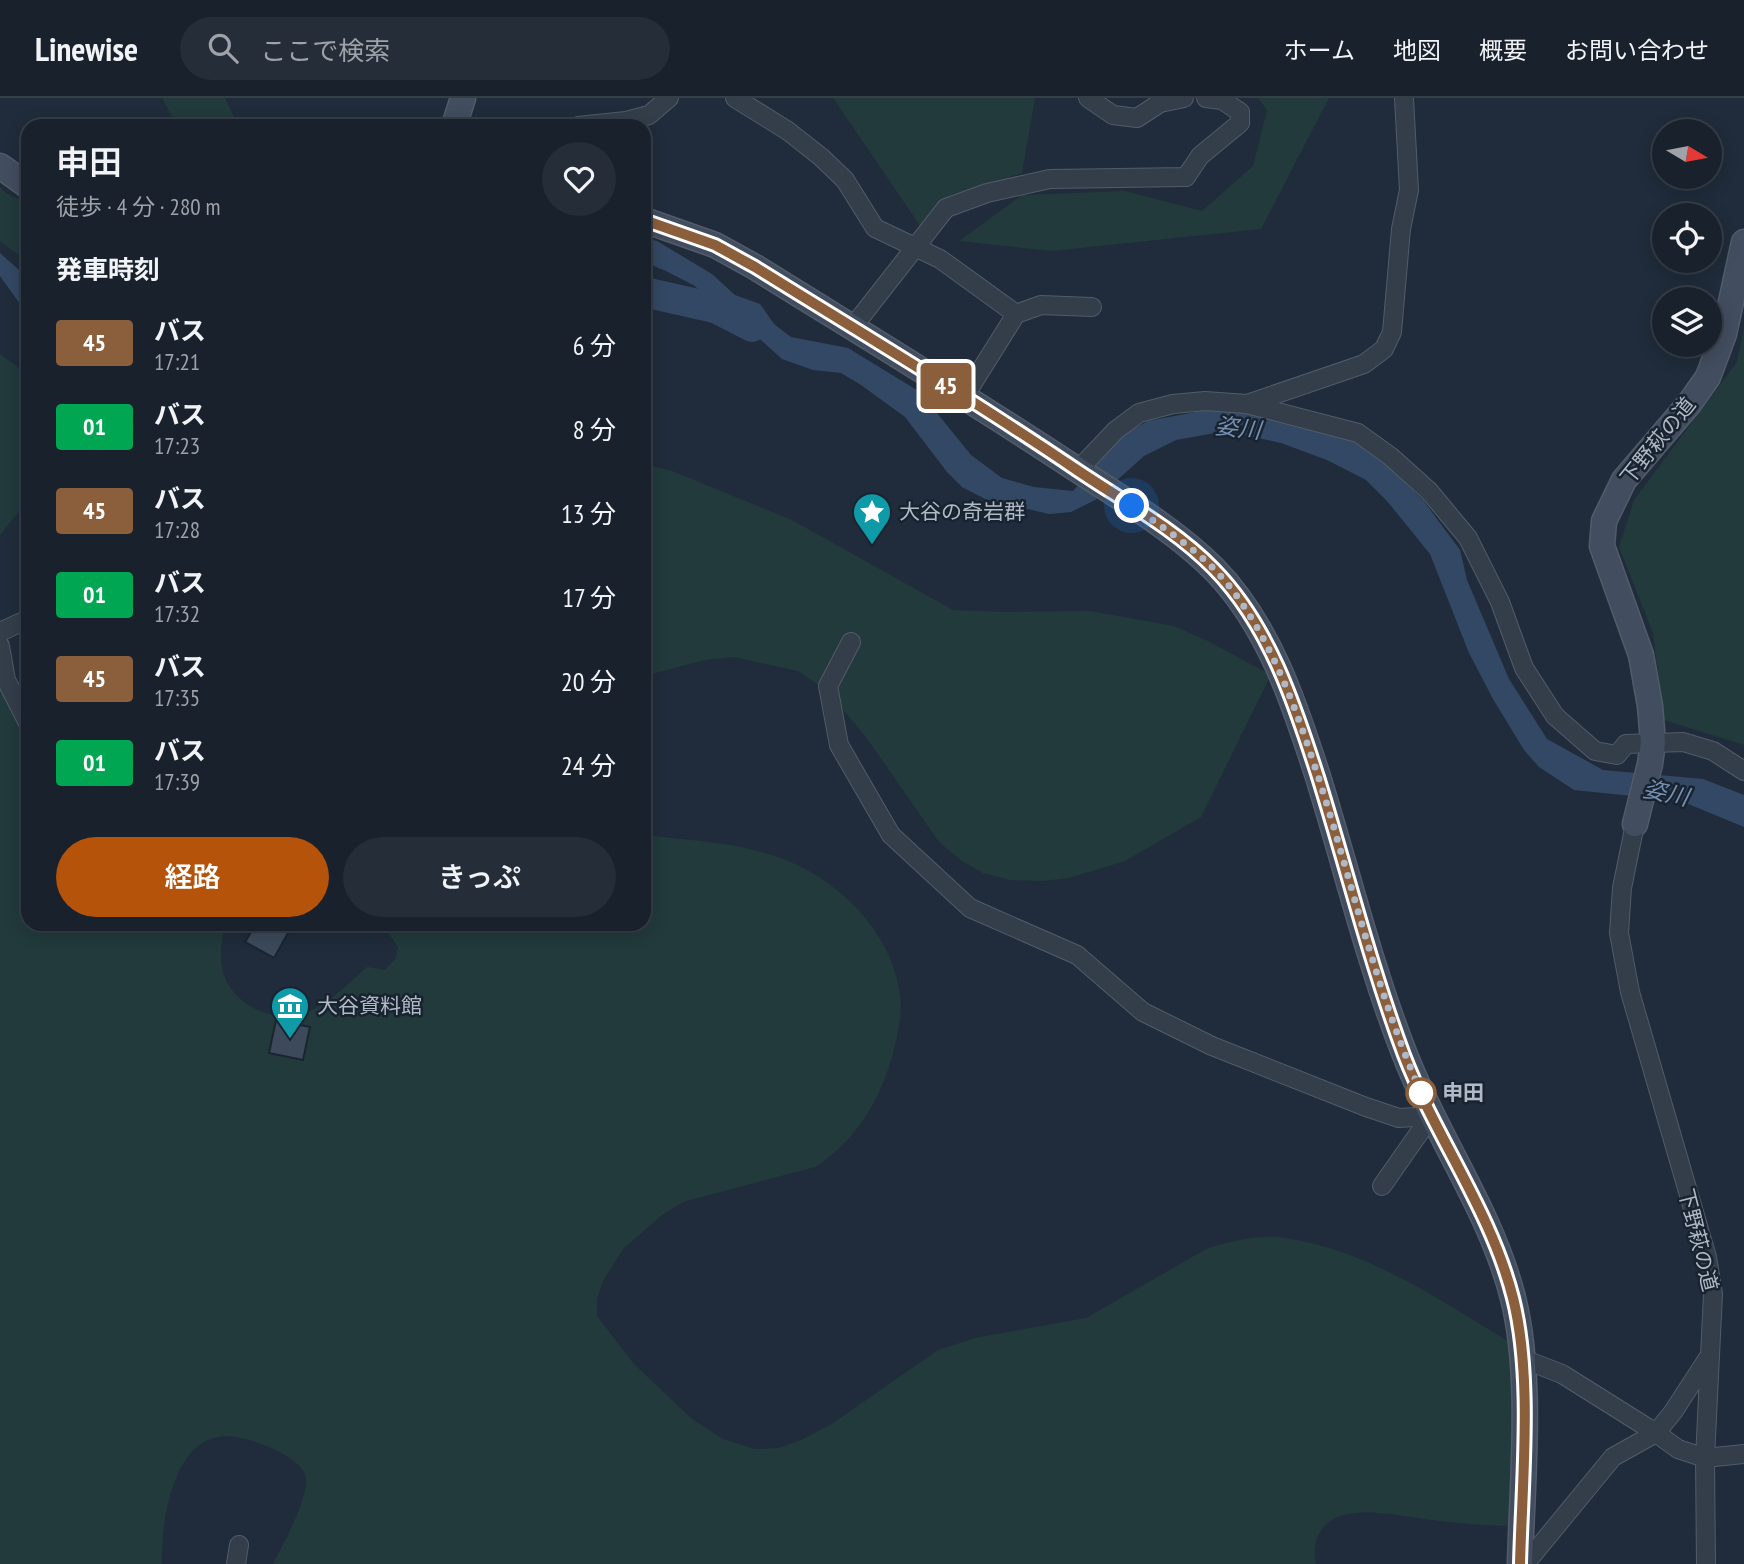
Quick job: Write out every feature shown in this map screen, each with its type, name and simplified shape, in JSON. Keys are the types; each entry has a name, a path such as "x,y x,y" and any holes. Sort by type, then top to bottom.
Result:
{"street":[{"path":"456,119 463,98"},
{"path":"634,119 649,115 669,98"},
{"path":"736,98 788,131 821,157 845,180 875,228 940,258 1016,314"},
{"path":"1088,98 1113,115 1137,118 1160,103 1184,98"},
{"path":"852,328 946,208 987,193 1050,179 1186,177 1200,156 1240,123 1240,112 1222,100 1206,98"},
{"path":"1247,404 1364,363 1384,349 1392,332 1401,229 1409,190 1404,98"},
{"path":"0,166 21,181"},
{"path":"651,222 715,245 755,267 1078,470 1186,544 1214,569 1243,605 1297,710 1390,1016 1431,1116 1490,1230 1513,1296 1523,1359 1522,1564"},
{"name":"下野萩の道","path":"1706,1564 1705,1458 1713,1294 1707,1257 1630,992 1619,933 1622,888 1651,753 1650,706 1642,655 1602,546 1604,521 1624,480 1689,404 1708,377 1724,334 1744,242"},
{"path":"964,397 1016,314 1041,305 1092,307"},
{"path":"1078,470 1116,430 1139,413 1173,404 1205,401 1247,404 1358,433 1390,456 1429,491 1468,538 1500,602 1524,668 1555,716 1595,751 1617,755 1626,744 1651,753 1683,742 1713,751 1744,771"},
{"path":"0,632 21,622"},
{"path":"851,642 828,686 839,744 891,835 970,908 1077,955 1143,1012 1212,1046 1399,1118 1431,1116"},
{"path":"0,646 6,680 21,709"},
{"path":"1382,1186 1431,1116"},
{"path":"1522,1564 1613,1457 1656,1433 1710,1355"},
{"path":"1523,1359 1562,1374 1678,1448 1705,1458 1744,1454"},
{"path":"236,1564 239,1545"}],"green space":[{"path":"162,98 225,98 235,119 173,119"},
{"path":"833,98 1035,98 1022,173 949,196 921,227"},
{"path":"1258,98 1329,98 1261,229 1052,251 959,241 1022,195 1125,191 1202,211 1253,166 1267,110"},
{"path":"0,187 21,200 21,257 0,241"},
{"path":"1744,327 1744,745 1664,720 1653,633 1619,547 1634,500 1737,362"},
{"path":"0,354 21,370 21,509 0,535"},
{"path":"651,466 672,471 792,520 953,610 1090,611 1174,626 1271,675 1201,817 1125,861 1069,878 1042,881 1010,880 983,873 962,861 939,842 866,737 840,706 817,684 798,671 734,657 705,660 651,674"},
{"path":"0,689 21,691 21,931 224,931 221,953 227,982 251,1007 273,1015 307,1012 331,998 367,967 385,970 396,958 398,947 388,931 651,931 651,836 726,845 775,856 819,877 857,908 885,948 895,970 901,1002 899,1026 887,1074 864,1119 842,1146 815,1167 683,1202 661,1216 623,1249 603,1281 597,1299 597,1316 633,1363 692,1419 723,1439 755,1449 779,1448 801,1440 830,1425 938,1350 975,1338 1086,1318 1206,1249 1245,1239 1285,1238 1347,1254 1405,1280 1516,1346 1513,1526 1383,1513 1345,1515 1329,1522 1320,1532 1315,1551 1316,1564 273,1564 300,1506 306,1483 305,1474 293,1461 277,1451 251,1440 227,1436 204,1442 192,1451 183,1464 166,1515 162,1564 0,1564"}],"water":[{"path":"651,240 712,274 735,295 760,304 774,324 791,337 848,348 920,392 971,455 1002,478 1034,487 1073,491 1125,433 1148,421 1217,408 1274,415 1342,434 1375,454 1423,500 1460,550 1467,580 1509,679 1547,739 1603,770 1703,779 1744,795 1744,827 1681,801 1574,790 1539,767 1524,750 1469,653 1430,554 1387,501 1366,480 1327,460 1281,443 1226,431 1176,440 1144,456 1095,500 1071,512 1049,514 985,499 962,487 947,472 905,417 861,385 841,373 813,370 782,359 761,340 722,315 695,286 651,265"},
{"path":"0,253 21,272 21,305 0,276"}],"building":[{"path":"252,931 289,931 274,958 245,942"},
{"name":"大谷資料館","path":"276,1020 310,1027 303,1060 269,1053"}],"waterway":[{"name":"姿川","path":"651,294 715,308 752,327"}],"bus line":[{"name":"45","path":"651,222 715,245 755,267 1000,419 1186,544 1214,569 1243,605 1297,710 1374,968 1406,1060 1431,1116 1490,1230 1513,1296 1523,1359 1520,1564"}],"place":[{"name":"大谷の奇岩群","path":"872,546"},
{"name":"大谷資料館","path":"290,1040"},
{"name":"申田","path":"1421,1093"}],"route":[{"path":"1132,506 1186,544 1214,569 1243,605 1273,659 1297,710 1374,968 1406,1060 1423,1097 1421,1093"}]}
